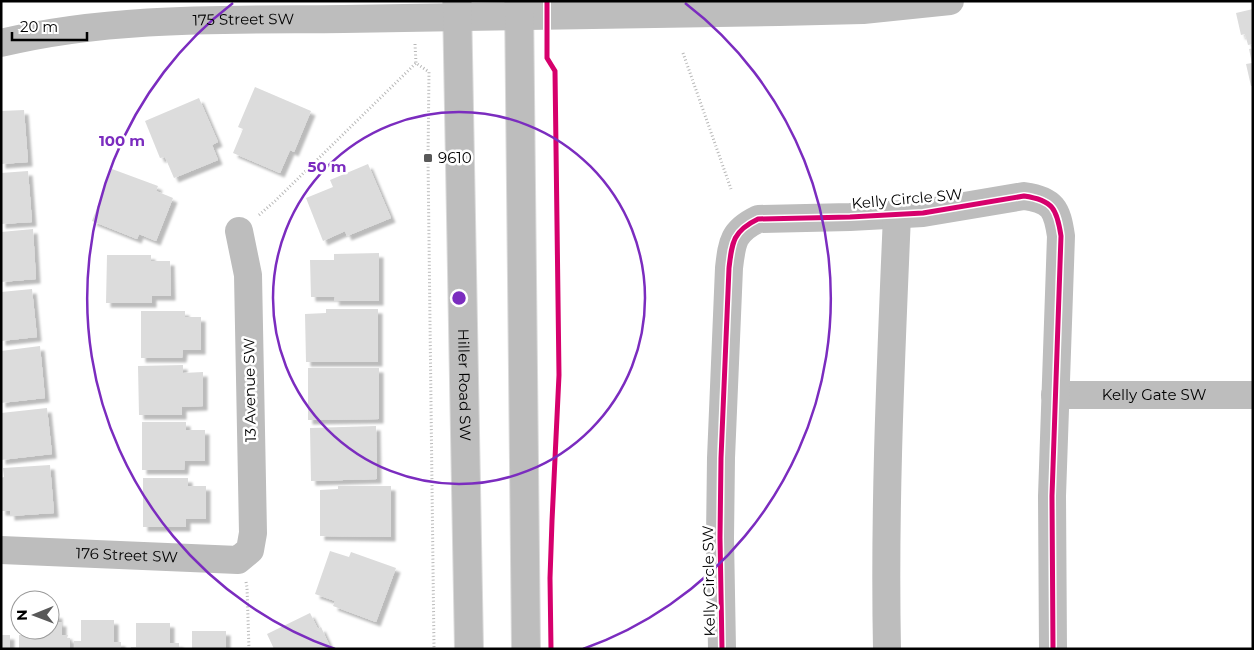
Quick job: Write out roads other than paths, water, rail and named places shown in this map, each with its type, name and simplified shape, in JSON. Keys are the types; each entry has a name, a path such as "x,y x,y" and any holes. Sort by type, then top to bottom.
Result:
{"street":[{"name":"175 Street SW","path":"1,43 34,35 78,28 189,21 414,18 457,9 863,10 950,1"},
{"name":"Hiller Road SW","path":"457,9 469,649"},
{"path":"519,9 526,649"},
{"name":"Kelly Circle SW","path":"722,649 721,458 729,268 731,250 738,233 745,225 758,220 896,215 953,209 1024,196 1038,198 1050,203 1058,217 1061,236 1052,496 1053,649"},
{"path":"887,649 886,588 890,391 896,215"},
{"name":"13 Avenue SW","path":"239,231 248,275 253,533 244,555"},
{"name":"Kelly Gate SW","path":"1055,395 1253,395"},
{"name":"176 Street SW","path":"1,550 244,555"}],"place":[{"name":"9610","path":"428,158"}]}
